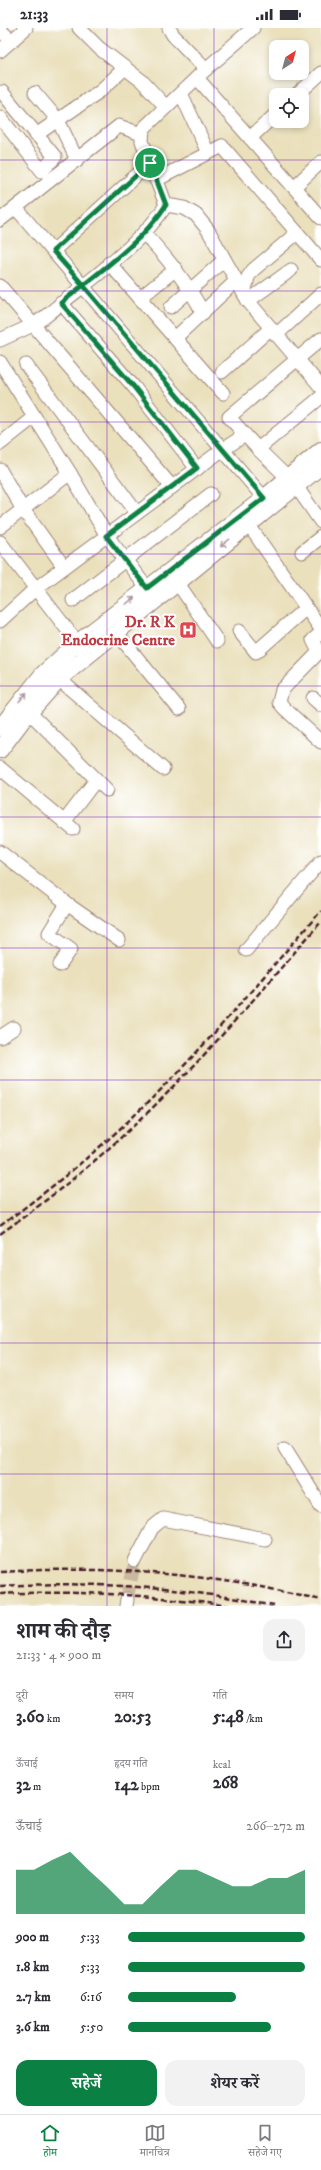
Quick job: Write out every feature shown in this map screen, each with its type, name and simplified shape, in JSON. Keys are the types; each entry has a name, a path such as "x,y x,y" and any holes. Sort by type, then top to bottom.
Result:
{"main road":[{"path":"0,750 15,714 42,675 82,649 292,482 321,450"},
{"path":"292,482 321,466"},
{"path":"0,728 58,679 82,649 116,632 151,593 177,582 248,524 267,502"}],"street":[{"path":"0,51 26,28"},
{"path":"79,28 99,48 142,81 166,107"},
{"path":"169,28 173,35 206,69"},
{"path":"141,134 147,125 206,69 253,28"},
{"path":"0,30 12,41"},
{"path":"36,135 100,91 125,68"},
{"path":"305,88 321,73"},
{"path":"197,78 321,218"},
{"path":"0,117 42,171 55,157 2,92"},
{"path":"34,93 58,120 77,160"},
{"path":"181,93 213,150"},
{"path":"250,138 269,120"},
{"path":"0,220 119,126 141,134"},
{"path":"141,134 166,205"},
{"path":"156,180 213,150 224,147 321,260"},
{"path":"294,187 321,162"},
{"path":"53,251 150,163"},
{"path":"0,340 33,325 61,303 144,233 166,205"},
{"path":"166,205 184,208 196,215 208,230 241,290 273,332 321,387"},
{"path":"16,208 267,502"},
{"path":"144,233 176,269 191,289 204,312"},
{"path":"241,290 253,270 297,233"},
{"path":"171,307 224,260"},
{"path":"109,263 223,394"},
{"path":"140,298 176,269"},
{"path":"175,338 204,312 241,290 290,270"},
{"path":"0,286 172,487"},
{"path":"222,372 321,294"},
{"path":"61,303 134,387 197,468"},
{"path":"321,339 229,417 258,449 292,482 321,522"},
{"path":"0,362 70,473 106,536 151,593"},
{"path":"26,364 137,513"},
{"path":"258,449 321,397"},
{"path":"0,444 34,417"},
{"path":"0,621 35,589 64,567 197,468 246,435"},
{"path":"0,470 22,508 64,567"},
{"path":"0,526 70,473"},
{"path":"73,600 126,561 211,494"},
{"path":"248,524 321,629"},
{"path":"302,552 321,537"},
{"path":"0,542 82,649"},
{"path":"177,582 217,641"},
{"path":"239,631 256,652 306,608"},
{"path":"116,632 179,709"},
{"path":"321,633 313,640 319,652 282,690 279,702 321,742"},
{"path":"58,679 163,769"},
{"path":"15,714 107,790"},
{"path":"0,768 68,826 96,780"},
{"path":"0,852 67,904 119,940"},
{"path":"246,950 321,862"},
{"path":"60,965 71,949 49,932 67,904"},
{"path":"0,1037 14,1028"},
{"path":"285,1448 321,1506"},
{"path":"135,1561 152,1528 163,1519 265,1539"}],"tunnel":[{"path":"127,1599 135,1561"}],"railway":[{"path":"0,1226 71,1171 138,1112 209,1039 321,911"},
{"path":"0,1234 74,1178 167,1094 256,997 321,922"},
{"path":"0,1572 81,1570 162,1574 242,1584 321,1600"},
{"path":"0,1586 69,1584 138,1587 206,1594 274,1606"},
{"path":"0,1594 115,1594 229,1606"}],"place":[{"name":"Dr. R K Endocrine Centre","path":"188,630"}],"route":[{"path":"150,163 53,251 83,285 264,498 147,588 106,536 197,468 134,387 115,368 61,303 83,285 144,233 161,214 166,205 164,196 150,163"}]}
